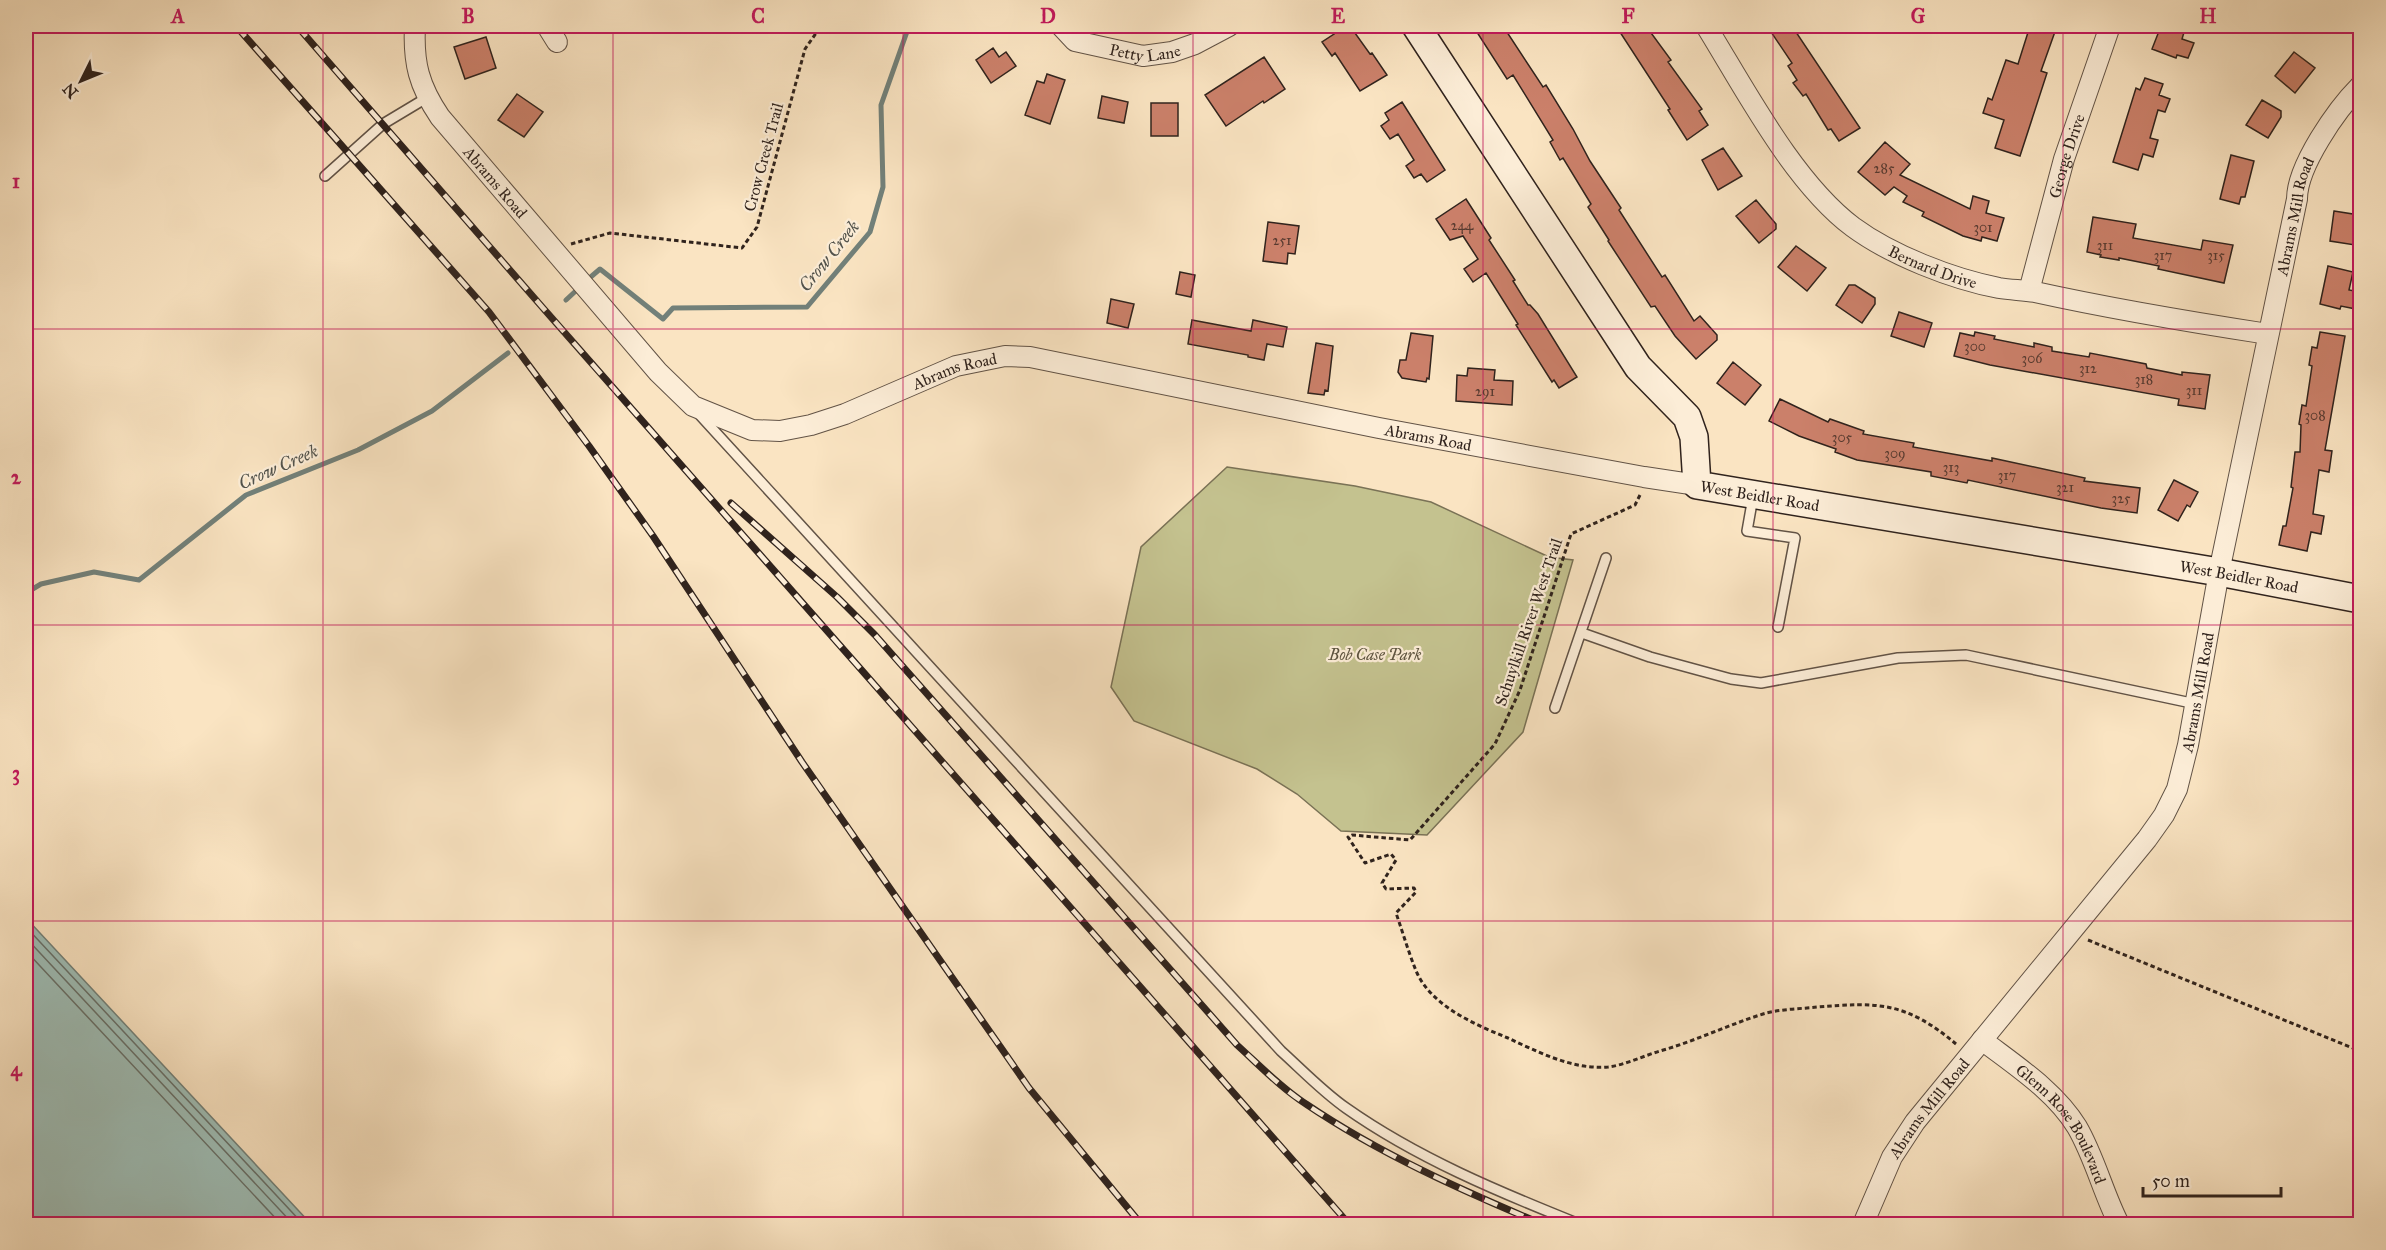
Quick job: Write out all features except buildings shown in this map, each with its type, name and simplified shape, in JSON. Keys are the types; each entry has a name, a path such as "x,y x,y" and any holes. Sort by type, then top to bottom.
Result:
{"street":[{"name":"Abrams Road","path":"415,26 415,62 428,97 440,117 658,372 693,406 752,430 780,431 811,425 845,414 956,366 1005,356 1030,357 1379,428 1697,485"},
{"name":"Petty Lane","path":"1061,26 1075,41 1143,56 1172,52 1195,44 1229,26"},
{"name":"West Beidler Road","path":"1416,26 1638,367 1687,417 1694,437 1697,485 2219,572 2361,599"},
{"name":"Bernard Drive","path":"1706,26 1795,166 1813,188 1853,227 1907,258 1960,278 1998,288 2029,291 2139,314 2268,334"},
{"name":"George Drive","path":"2029,291 2064,159 2110,26"},
{"name":"Abrams Mill Road","path":"1863,1223 1892,1157 1915,1122 2123,869 2164,815 2177,789 2196,704 2219,572 2296,208 2297,190 2306,166 2333,119 2361,86"},
{"name":"Glenn Rose Boulevard","path":"1982,1040 2060,1104 2088,1149 2120,1224"}],"lane":[{"path":"325,176 383,124 428,97"},
{"path":"693,406 1281,1051 1346,1108 1422,1155 1579,1224"},
{"path":"1753,494 1747,531 1795,538 1779,627"},
{"path":"1555,708 1606,558"},
{"path":"1582,633 1650,657 1731,679 1761,683 1898,658 1966,655 2196,704"}],"path":[{"name":"Crow Creek Trail","path":"553,249 610,233 742,248 757,227 805,49 821,26"},
{"name":"Schuylkill River West Trail","path":"1644,477 1641,493 1635,505 1571,534 1520,690 1495,744 1410,840 1352,835 1348,837 1365,863 1392,854 1396,860 1382,883 1386,889 1414,888 1416,892 1396,913 1418,974 1435,996 1464,1017 1530,1048 1569,1063 1587,1066 1608,1067 1678,1046 1765,1013 1856,1004 1890,1006 1911,1013 1931,1025 1957,1046"},
{"path":"2088,940 2361,1050"}],"green space":[{"name":"Bob Case Park","path":"1227,467 1355,486 1431,502 1549,557 1573,560 1523,732 1427,835 1341,831 1297,794 1257,769 1134,721 1111,687 1141,547"}],"water":[{"path":"26,918 311,1224 26,1224"}],"waterway":[{"name":"Crow Creek","path":"586,281 600,269 663,319 673,308 807,307 870,232 883,187 881,105 909,26"},
{"name":"Crow Creek","path":"566,300 580,287"},
{"name":"Crow Creek","path":"26,593 41,584 94,572 139,580 246,495 358,450 432,411 508,353"}],"railway":[{"path":"236,26 489,312 653,536 802,762 1029,1088 1141,1224"},
{"path":"297,26 1349,1224"},
{"path":"731,503 837,597 875,635 1237,1045 1270,1076 1306,1104 1392,1155 1542,1224"}]}
